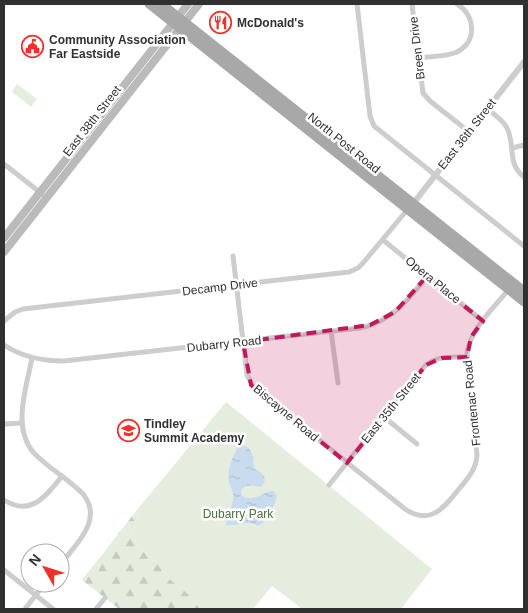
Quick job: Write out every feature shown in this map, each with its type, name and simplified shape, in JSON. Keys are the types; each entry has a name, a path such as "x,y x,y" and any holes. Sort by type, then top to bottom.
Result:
{"main road":[{"name":"North Post Road","path":"149,4 179,22 511,286 524,302"},
{"name":"North Post Road","path":"162,4 179,22"},
{"name":"East 38th Street","path":"179,22 188,4"},
{"name":"East 38th Street","path":"4,252 43,195 179,22 198,4"},
{"name":"East 38th Street","path":"4,238 43,195"},
{"name":"North Post Road","path":"511,286 524,291"}],"street":[{"path":"357,4 372,122 378,130 524,246"},
{"name":"Breen Drive","path":"412,4 421,86 425,96 468,131"},
{"path":"418,58 453,54 466,45 471,34 472,23 468,14 457,4"},
{"name":"East 36th Street","path":"410,206 524,62"},
{"path":"487,109 506,125 510,134 514,165 524,177"},
{"path":"512,148 524,145"},
{"path":"4,164 43,195"},
{"name":"Decamp Drive","path":"4,321 15,312 23,309 349,272 358,268 363,263 410,206"},
{"name":"Opera Place","path":"382,240 483,321"},
{"name":"Biscayne Road","path":"233,256 247,375 254,388 405,509 414,514 425,516"},
{"name":"Dubarry Road","path":"4,345 32,358 46,361 64,361 243,342 366,326 385,319 406,303 427,276"},
{"name":"Frontenac Road","path":"425,516 436,513 444,507 476,465 477,455 467,357 471,336 511,286"},
{"path":"331,331 338,382"},
{"name":"East 35th Street","path":"329,486 427,364 442,358 467,357"},
{"path":"32,358 22,423 24,435 31,450 86,497 90,505 91,517 87,531 70,552"},
{"path":"384,417 417,444"},
{"path":"4,424 22,423"},
{"path":"4,500 16,506 35,504 43,498 62,476"},
{"path":"4,570 53,609"},
{"path":"25,609 36,595"},
{"path":"96,609 105,598"}],"highlighted area":[{"path":"427,276 483,321 471,337 467,357 442,358 426,365 347,463 251,385 243,342 370,325 395,312"}],"green space":[{"path":"17,84 37,99 31,107 12,92"},
{"name":"Dubarry Park","path":"226,402 432,569 401,609 302,609 272,586 253,609 200,609 189,595 171,580 160,566 137,545 132,533 141,505"},
{"path":"141,505 132,533 137,545 160,566 171,580 189,594 200,609 119,609 82,580"}],"water":[{"path":"244,445 249,448 254,458 255,469 263,474 265,481 261,487 245,487 241,491 242,496 251,498 274,491 277,496 267,517 258,526 250,523 226,525 233,495 228,478 229,469 238,447"}],"place":[{"name":"McDonald's","path":"221,23"},
{"name":"Community Association Far Eastside","path":"33,47"},
{"name":"Tindley Summit Academy","path":"128,431"}]}
